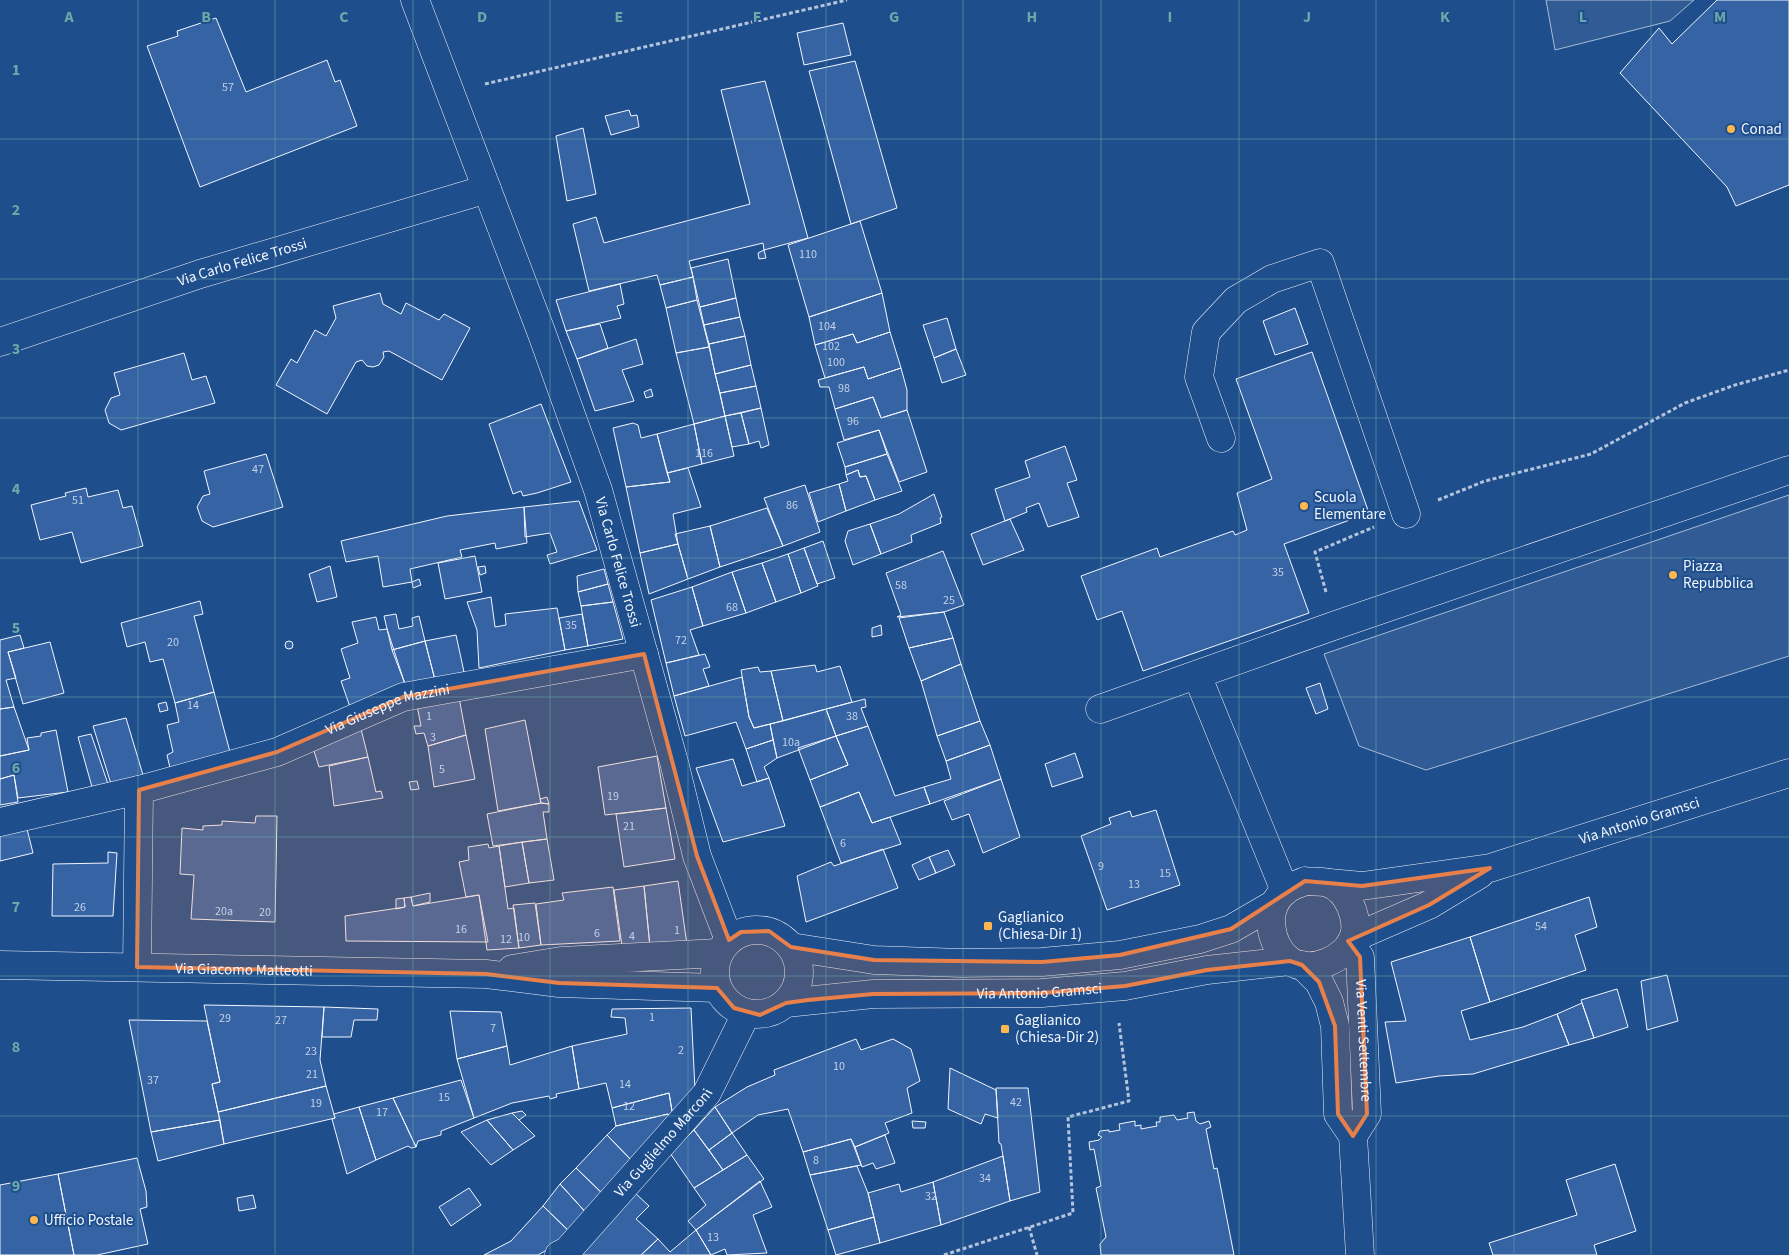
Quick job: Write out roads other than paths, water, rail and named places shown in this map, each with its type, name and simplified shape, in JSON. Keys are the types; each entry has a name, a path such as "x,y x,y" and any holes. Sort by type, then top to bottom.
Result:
{"street":[{"name":"Via Carlo Felice Trossi","path":"415,0 598,490 644,654 697,856 724,946"},
{"name":"Via Carlo Felice Trossi","path":"0,342 200,274 487,189"},
{"path":"1221,438 1199,377 1206,332 1236,300 1272,279 1320,263 1406,514"},
{"path":"1100,709 1789,470"},
{"name":"Via Giuseppe Mazzini","path":"0,822 139,790 277,752 403,697 644,654"},
{"path":"1197,675 1280,897"},
{"name":"Via Antonio Gramsci","path":"1329,884 1362,886 1490,868 1789,774"},
{"path":"137,967 139,790"},
{"name":"Via Antonio Gramsci","path":"1352,941 1429,904 1490,868"},
{"path":"1306,881 1329,884 1347,898 1355,920 1352,941 1340,956 1322,965 1296,963 1273,939 1270,920 1280,897 1306,881"},
{"name":"Via Antonio Gramsci","path":"791,947 874,960 962,963 1042,962 1120,955 1200,939 1232,929 1280,897"},
{"path":"754,930 769,931 781,937 791,947 800,970 798,983 786,1004 774,1011 760,1015 746,1014 734,1008 724,999 717,988 714,970 724,946 741,932 754,930"},
{"name":"Via Venti Settembre","path":"1296,963 1319,982 1329,1002 1335,1026 1338,1114 1353,1136 1367,1114 1360,957 1352,941"},
{"name":"Via Giacomo Matteotti","path":"486,974 561,961 724,946"},
{"name":"Via Antonio Gramsci","path":"786,1004 874,994 1042,993 1115,987 1207,970 1296,963"},
{"name":"Via Giacomo Matteotti","path":"0,965 486,974 559,984 717,988"},
{"name":"Via Guglielmo Marconi","path":"559,1255 567,1251 707,1093 746,1014"},
{"path":"1353,1136 1360,1255"}],"place":[{"name":"Conad","path":"1731,129"},
{"name":"Scuola Elementare","path":"1304,506"},
{"name":"Piazza Repubblica","path":"1673,575"},
{"name":"Gaglianico (Chiesa-Dir 1)","path":"988,926"},
{"name":"Gaglianico (Chiesa-Dir 2)","path":"1005,1029"},
{"name":"Ufficio Postale","path":"34,1220"}]}
